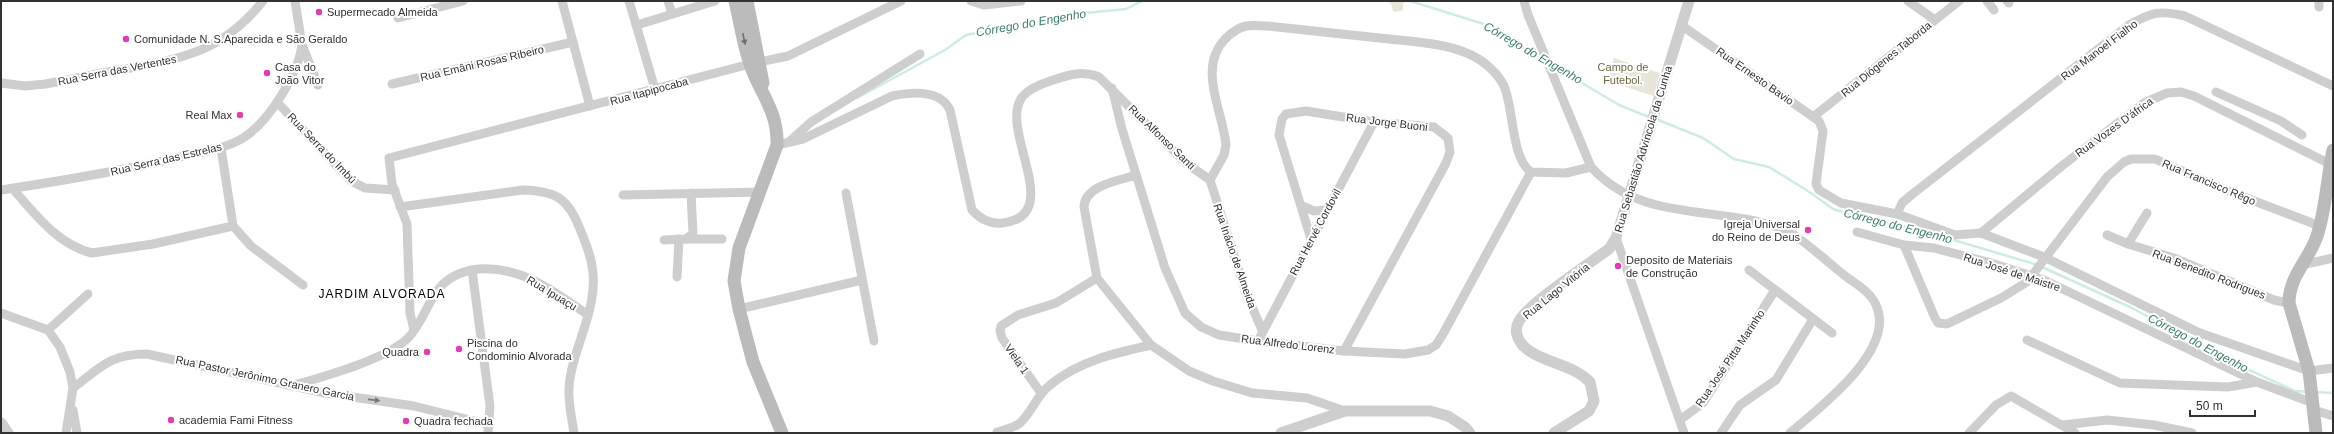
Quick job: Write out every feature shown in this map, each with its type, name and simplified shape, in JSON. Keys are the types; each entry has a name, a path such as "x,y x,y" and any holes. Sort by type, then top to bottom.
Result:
{"main road":[{"path":"735,1 764,91 783,143 761,192 736,260 734,281 739,309 753,362 782,433"},
{"path":"747,1 755,63"},
{"path":"2316,433 2309,374 2289,303 2291,285 2313,246 2320,226 2333,150"}],"street":[{"name":"Rua Serra das Vertentes","path":"1,83 14,85 45,84 172,61 209,47 225,38 248,18 262,1"},
{"path":"295,1 302,45 318,85"},
{"path":"398,18 463,1"},
{"path":"562,1 590,106"},
{"path":"629,1 655,89"},
{"path":"668,1 672,14"},
{"path":"637,25 715,1"},
{"name":"Rua Itapipocaba","path":"395,190 390,176 389,158 755,63 788,56 901,1"},
{"path":"971,1 984,5 1021,1"},
{"path":"1524,1 1528,15 1548,60 1591,167 1609,185 1630,198 1674,209 1746,220 1788,231 1865,291 1876,304 1879,329 1868,355 1833,395 1790,433"},
{"name":"Rua Sebastião Advíncola da Cunha","path":"1684,433 1616,238 1630,198 1689,1"},
{"path":"1908,1 1935,20"},
{"name":"Rua Diógenes Taborda","path":"1813,117 1959,1"},
{"path":"1987,1 1994,10"},
{"name":"Rua Manoel Fialho","path":"1897,214 1902,203 1910,196 2129,25 2156,12 2166,12 2185,16 2333,86"},
{"name":"Rua Ernesto Bavio","path":"1681,25 1821,124 1823,131 1815,176 1819,190 1841,203 1897,214"},
{"path":"1210,180 1224,155 1226,145 1213,86 1212,68 1214,59 1219,45 1236,30 1246,26 1268,26 1417,42 1469,53 1488,66 1504,86 1522,162 1530,172 1566,173 1591,167"},
{"name":"Rua Emâni Rosas Ribeiro","path":"392,84 573,42"},
{"name":"Rua Serra das Estrelas","path":"1,190 138,167 221,148 243,138 253,131 277,102 300,59 302,45"},
{"path":"783,143 811,122 920,54"},
{"name":"Rua Alfonso Santi","path":"783,143 803,140 892,96 927,94 943,99 950,110 972,210 986,221 1001,223 1015,219 1026,212 1031,199 1029,180 1016,117 1022,96 1033,88 1072,73 1090,73 1099,77 1112,88 1186,163 1210,180"},
{"name":"Rua Alfredo Lorenz","path":"1112,88 1136,175 1165,268 1185,313 1201,327 1219,335 1258,342 1344,351 1414,354 1428,350 1436,345 1444,334 1530,172"},
{"name":"Rua Vozes D'áfrica","path":"1980,233 2127,115 2144,103 2161,94 2174,92 2194,96 2330,164"},
{"path":"2216,92 2281,121 2302,135"},
{"name":"Rua Serra do Imbú","path":"277,102 351,181 365,188 395,190"},
{"name":"Rua Jorge Buoni","path":"1311,239 1279,135 1282,119 1286,114 1306,111 1374,122 1434,127 1448,138 1450,152 1446,163 1344,351"},
{"path":"2277,138 2281,121"},
{"name":"Rua Hervé Cordovil","path":"1258,342 1262,330 1374,122"},
{"path":"221,148 233,226 251,246 303,285"},
{"name":"Rua Francisco Rêgo","path":"1904,245 1935,318 1940,323 1953,323 2022,286 2111,173 2124,162 2136,158 2155,159 2228,191 2320,226"},
{"path":"1136,175 1094,190 1084,201 1097,278 1151,345 1189,371 1212,381 1252,393 1307,398 1344,411"},
{"name":"Rua Inácio de Almeida","path":"1210,180 1246,293 1262,330"},
{"path":"13,189 46,226 58,236 82,251 92,253 152,244 233,226"},
{"path":"395,190 407,224 410,313 414,330"},
{"path":"400,207 523,190 540,190 557,195 574,214 590,257 593,282 588,315 569,384 569,404 574,433"},
{"path":"623,195 761,192"},
{"path":"682,239 693,232 691,193"},
{"path":"846,194 874,341"},
{"path":"1302,206 1314,211 1326,210"},
{"path":"2128,244 2147,213"},
{"path":"1897,214 1955,235 1980,233 2043,259 2200,334 2309,374 2333,368"},
{"name":"Rua José de Maistre","path":"1857,232 1904,245 1934,248 2032,274 2060,286 2257,382 2313,404 2333,416"},
{"name":"Rua Benedito Rodrigues","path":"2107,235 2128,244 2174,258 2274,300 2289,303"},
{"name":"Rua Lago Vitória","path":"1554,433 1588,411 1594,401 1593,390 1590,382 1584,376 1532,353 1522,345 1517,334 1518,322 1530,309 1609,249 1616,238"},
{"path":"677,278 682,239"},
{"path":"664,240 722,239"},
{"path":"2301,265 2333,258"},
{"name":"Rua Ipuaçu","path":"295,385 370,360 403,343 414,330 433,297 444,283 458,274 472,270 502,269 517,273 548,288 588,315"},
{"path":"472,270 490,406 489,429"},
{"path":"1749,270 1832,333"},
{"name":"Viela 1","path":"1041,392 1002,338 1000,331 1002,324 1018,315 1056,303 1097,278"},
{"path":"739,309 862,280"},
{"name":"Rua José Pitta Marinho","path":"1680,420 1703,403 1775,290"},
{"path":"48,330 88,294"},
{"path":"1,313 48,330 65,358 73,388 66,433"},
{"path":"1721,433 1740,405 1776,380 1814,319"},
{"path":"2027,340 2120,383 2228,387 2257,382"},
{"path":"997,432 1020,423 1029,413 1041,392 1063,375 1087,362 1108,355 1151,345"},
{"name":"Rua Pastor Jerônimo Granero Garcia","path":"73,388 109,361 117,357 147,354 332,394 414,406 489,429"},
{"path":"1969,433 1996,405 2011,396 2075,433"},
{"path":"72,402 78,433"},
{"path":"1281,433 1344,411 1430,411 1448,416 1465,427 1470,433"},
{"path":"2063,425 2107,420 2192,433"},
{"path":"1,423 8,433"}],"green space":[{"path":"1386,1 1411,1 1403,3 1403,10 1396,12 1393,11 1391,4"},
{"name":"Campo de Futebol.","path":"1614,58 1660,73 1654,96 1607,81"}],"waterway":[{"name":"Córrego do Engenho","path":"857,98 945,50 966,35 1085,13 1126,9 1142,1"},
{"name":"Córrego do Engenho","path":"1410,1 1487,25 1544,60"},
{"name":"Córrego do Engenho","path":"1552,65 1619,105 1649,117"},
{"name":"Córrego do Engenho","path":"1656,119 1703,138 1734,159 1769,167 1811,193 1833,209 1867,220 1913,228 2038,265"},
{"name":"Córrego do Engenho","path":"2042,267 2130,307 2234,363 2295,391 2308,392"},
{"name":"Córrego do Engenho","path":"2315,392 2333,393"}],"place":[{"name":"Supermecado Almeida","path":"319,12"},
{"name":"Comunidade N. S.Aparecida e São Geraldo","path":"126,39"},
{"name":"Casa do João Vitor","path":"267,73"},
{"name":"Real Max","path":"240,115"},
{"name":"Igreja Universal do Reino de Deus","path":"1808,230"},
{"name":"Deposito de Materiais de Construção","path":"1618,266"},
{"name":"Piscina do Condominio Alvorada","path":"459,349"},
{"name":"Quadra","path":"427,352"},
{"name":"academia Fami Fitness","path":"171,420"},
{"name":"Quadra fechada","path":"406,421"}],"district":[{"name":"JARDIM ALVORADA","path":"382,294"}]}
